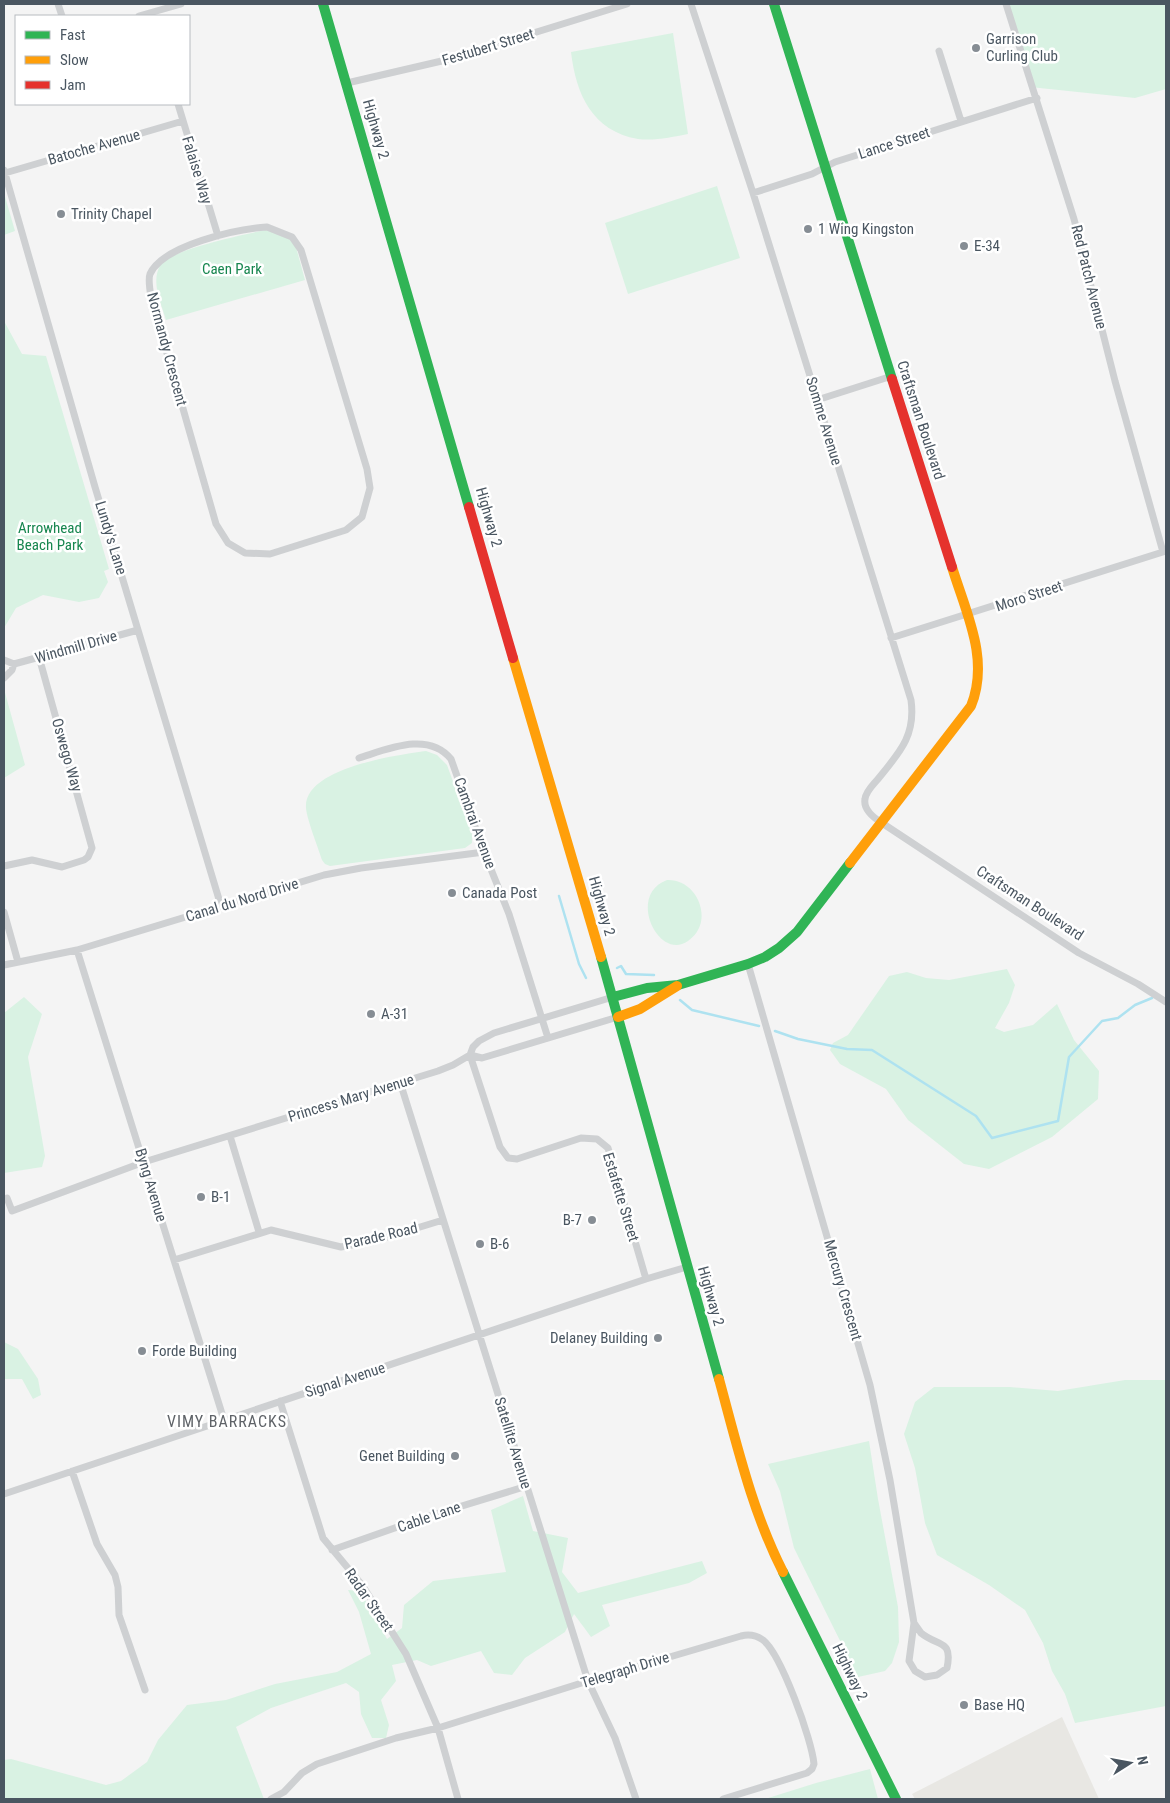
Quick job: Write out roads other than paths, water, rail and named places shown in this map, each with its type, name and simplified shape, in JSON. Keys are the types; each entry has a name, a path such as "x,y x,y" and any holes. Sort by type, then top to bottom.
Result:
{"main road":[{"name":"Highway 2","path":"323,4 618,1016 752,1498 771,1548 896,1799"},
{"name":"Craftsman Boulevard","path":"612,997 647,988 678,985 748,964 779,948 797,932 882,824 970,706 979,684 980,662 967,615 774,4"},
{"name":"Craftsman Boulevard","path":"618,1016 640,1009 678,985"}],"street":[{"path":"142,15 181,4"},
{"name":"Festubert Street","path":"347,83 446,60 627,4"},
{"name":"Somme Avenue","path":"691,4 753,193 892,638 913,712 909,734 903,747 868,792 865,799 865,804 871,816 882,824"},
{"name":"Red Patch Avenue","path":"1006,4 1074,219 1115,381 1165,552"},
{"path":"939,51 961,121"},
{"name":"Lance Street","path":"753,193 812,174 835,162 1037,98"},
{"name":"Falaise Way","path":"178,105 218,236"},
{"name":"Batoche Avenue","path":"4,172 183,121"},
{"name":"Lundy's Lane","path":"4,172 95,486 221,906"},
{"name":"Normandy Crescent","path":"267,227 292,237 301,250 364,460 370,488 362,517 346,530 270,554 245,553 228,544 216,524 151,296 149,276 159,262 170,253 218,236 267,227"},
{"path":"817,400 892,376"},
{"name":"Moro Street","path":"892,638 1165,552"},
{"name":"Windmill Drive","path":"4,660 14,664 138,630"},
{"name":"Oswego Way","path":"4,866 32,860 62,867 84,860 91,852 91,842 39,657"},
{"name":"Windmill Drive","path":"4,678 12,670 14,664"},
{"name":"Cambrai Avenue","path":"359,758 400,746 421,743 431,744 446,753 454,765 484,852 509,914 548,1038"},
{"name":"Craftsman Boulevard","path":"882,824 1079,953 1138,984 1166,1002"},
{"name":"Canal du Nord Drive","path":"4,965 77,950 340,872 484,852"},
{"path":"4,912 18,962"},
{"name":"Byng Avenue","path":"77,950 224,1420"},
{"name":"Mercury Crescent","path":"748,964 870,1385 890,1480 914,1623 909,1661 915,1671 926,1676 937,1675 947,1668 949,1656 944,1646 921,1633 914,1623"},
{"name":"Princess Mary Avenue","path":"7,1198 12,1211 144,1162 438,1071 470,1055 473,1047 479,1041 494,1033 612,997"},
{"name":"Princess Mary Avenue","path":"470,1055 482,1058 618,1016"},
{"name":"Estafette Street","path":"470,1055 500,1147 508,1158 517,1158 581,1138 597,1139 608,1148 646,1279"},
{"name":"Satellite Avenue","path":"400,1082 588,1681 615,1738 636,1799"},
{"path":"230,1136 259,1232"},
{"name":"Parade Road","path":"174,1260 259,1232 277,1230 335,1247 341,1247 381,1239 443,1220"},
{"name":"Signal Avenue","path":"4,1494 646,1279 687,1267"},
{"name":"Radar Street","path":"280,1402 323,1538 362,1585 406,1654 438,1728 458,1799"},
{"path":"72,1471 97,1544 116,1576 119,1615 145,1690"},
{"name":"Cable Lane","path":"332,1550 426,1517 527,1486"},
{"name":"Telegraph Drive","path":"271,1799 284,1792 302,1773 317,1764 396,1738 438,1728 741,1636 754,1636 765,1642 779,1661 788,1681 806,1735 813,1766 807,1773 723,1799"}],"waterway":[{"path":"559,896 579,964 586,978"},
{"path":"617,968 621,966 626,974 654,975"},
{"path":"775,1031 798,1039 847,1049 872,1050 976,1116 992,1138 1058,1121 1069,1057 1102,1021 1118,1018 1135,1005 1152,998"},
{"path":"680,1000 692,1010 759,1026"}],"place":[{"name":"Garrison Curling Club","path":"976,48"},
{"name":"Trinity Chapel","path":"61,214"},
{"name":"1 Wing Kingston","path":"808,229"},
{"name":"E-34","path":"964,246"},
{"name":"Canada Post","path":"452,893"},
{"name":"A-31","path":"371,1014"},
{"name":"B-1","path":"201,1197"},
{"name":"B-7","path":"592,1220"},
{"name":"B-6","path":"480,1244"},
{"name":"Delaney Building","path":"658,1338"},
{"name":"Forde Building","path":"142,1351"},
{"name":"Genet Building","path":"455,1456"},
{"name":"Base HQ","path":"964,1705"}],"district":[{"name":"VIMY BARRACKS","path":"227,1421"}],"park label":[{"name":"Caen Park","path":"232,269"},
{"name":"Arrowhead Beach Park","path":"50,536"}]}
